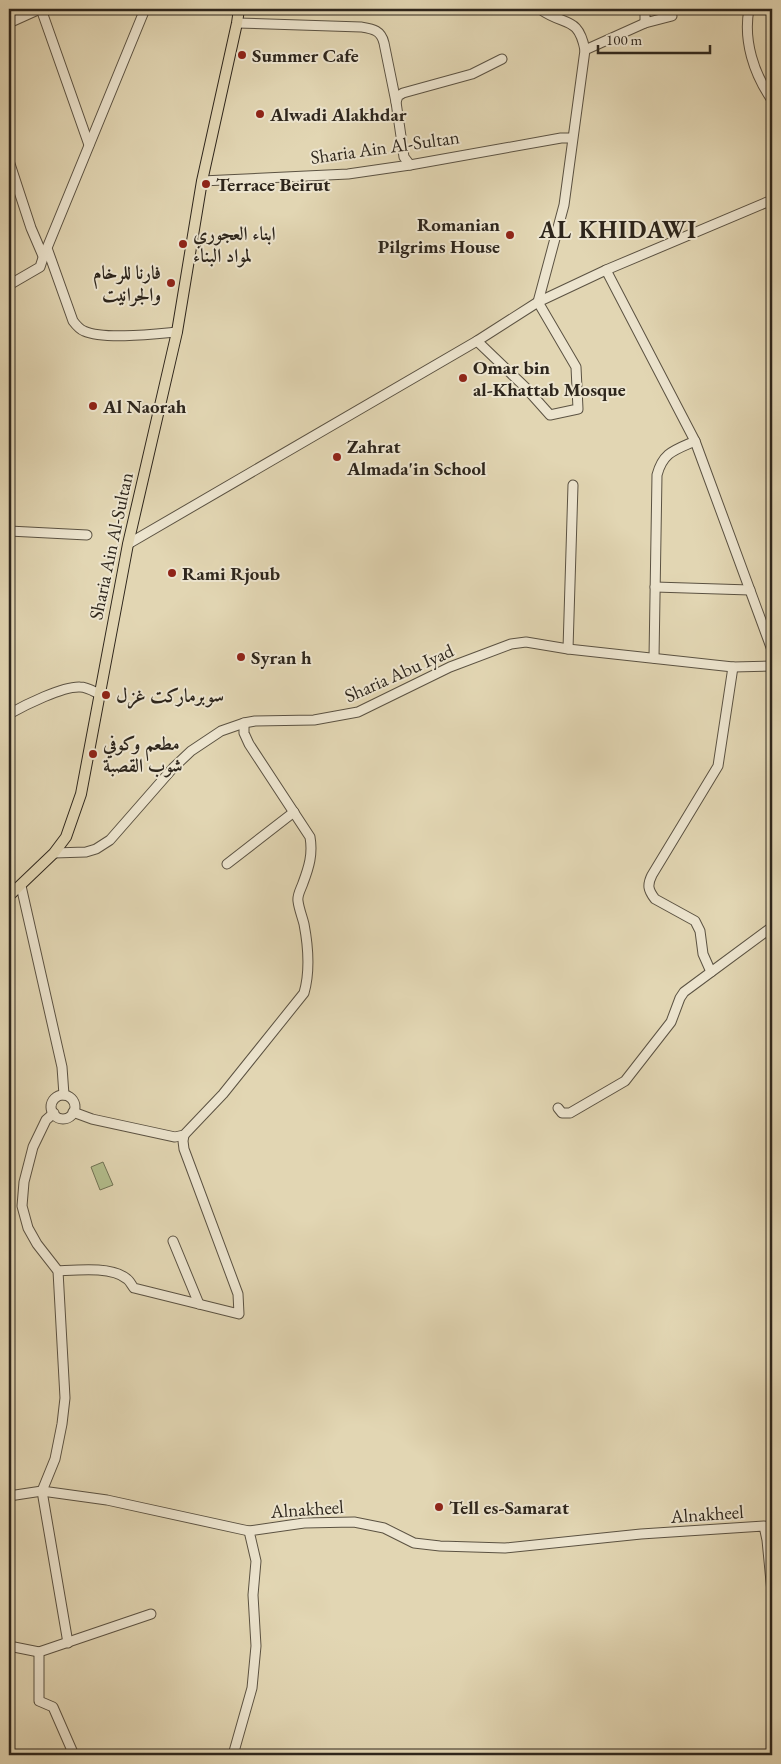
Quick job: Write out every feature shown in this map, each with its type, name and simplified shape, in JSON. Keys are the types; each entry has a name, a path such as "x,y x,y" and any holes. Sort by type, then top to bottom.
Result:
{"main road":[{"name":"Sharia Ain Al-Sultan","path":"9,896 54,853 66,836 81,794 128,544 177,332 202,181 239,9"}],"street":[{"path":"9,23 41,9 89,145"},
{"path":"40,267 145,9"},
{"path":"477,341 525,387 550,415 578,409 576,367 538,302 564,205 585,50 581,32 577,27 559,20 540,9"},
{"path":"644,23 645,9"},
{"path":"749,9 750,54 772,100"},
{"path":"585,50 644,23 672,16"},
{"path":"237,23 361,27 376,30 383,38 393,85 404,157 410,165"},
{"path":"396,102 398,96 403,93 472,74 502,59"},
{"path":"393,85 396,90 403,93"},
{"name":"Sharia Ain Al-Sultan","path":"202,181 348,174 410,165 560,138 572,138"},
{"path":"9,161 31,228 55,269 73,320 84,331 90,333 123,336 177,332"},
{"path":"128,544 477,341 538,302 606,270 772,200"},
{"path":"9,285 45,265 55,269"},
{"path":"606,270 695,441 772,650"},
{"path":"654,658 657,475 660,463 669,454 695,441"},
{"path":"568,649 573,486"},
{"path":"9,531 87,535"},
{"path":"655,587 750,590"},
{"name":"Sharia Abu Iyad","path":"54,853 86,852 96,849 110,840 182,758 221,731 244,723 314,720 358,712 450,667 511,644 526,642 568,649 733,668 772,666"},
{"path":"711,972 703,954 699,926 690,917 655,899 650,893 648,882 718,766 733,668"},
{"path":"9,714 56,693 74,688 85,688 99,694"},
{"path":"74,1112 92,1119 175,1137 184,1135 223,1094 304,993 307,965 304,926 298,900 299,892 308,869 312,845 310,837 249,744 244,733 244,723"},
{"path":"227,864 294,812"},
{"path":"21,886 62,1067 64,1095"},
{"path":"558,1108 562,1113 570,1113 624,1081 671,1022 684,992 772,927"},
{"path":"64,1095 74,1101 74,1112 71,1116 64,1118 54,1113 52,1103 57,1097 64,1095"},
{"path":"54,1113 46,1120 33,1147 24,1182 22,1206 28,1228 37,1244 58,1270 65,1398 62,1424 54,1459 42,1491 68,1643"},
{"path":"58,1270 107,1271 128,1279 134,1288 239,1314 238,1294 184,1149 184,1135"},
{"path":"173,1241 199,1304"},
{"path":"9,1496 42,1491 107,1500 250,1531"},
{"name":"Alnakheel","path":"233,1755 252,1688 256,1646 253,1595 256,1561 250,1531 304,1522 354,1522 384,1528 414,1542 440,1546 505,1548 640,1534 768,1524 767,1540 772,1592"},
{"path":"9,1646 39,1652 151,1614"},
{"path":"39,1652 39,1701 53,1707 74,1755"}],"green space":[{"path":"103,1162 113,1185 100,1190 91,1167"}],"place":[{"name":"Summer Cafe","path":"242,55"},
{"name":"Alwadi Alakhdar","path":"260,114"},
{"name":"Terrace Beirut","path":"206,184"},
{"name":"Romanian Pilgrims House","path":"510,235"},
{"name":"ابناء العجوري لمواد البناء","path":"183,244"},
{"name":"فارنا للرخام والجرانيت","path":"171,283"},
{"name":"Omar bin al-Khattab Mosque","path":"463,378"},
{"name":"Al Naorah","path":"93,406"},
{"name":"Zahrat Almada'in School","path":"337,457"},
{"name":"Rami Rjoub","path":"172,573"},
{"name":"Syran h","path":"241,657"},
{"name":"سوبرماركت غزل","path":"106,695"},
{"name":"مطعم وكوفي شوب القصبة","path":"93,754"},
{"name":"Tell es-Samarat","path":"439,1507"}],"district":[{"name":"AL KHIDAWI","path":"618,229"}]}
